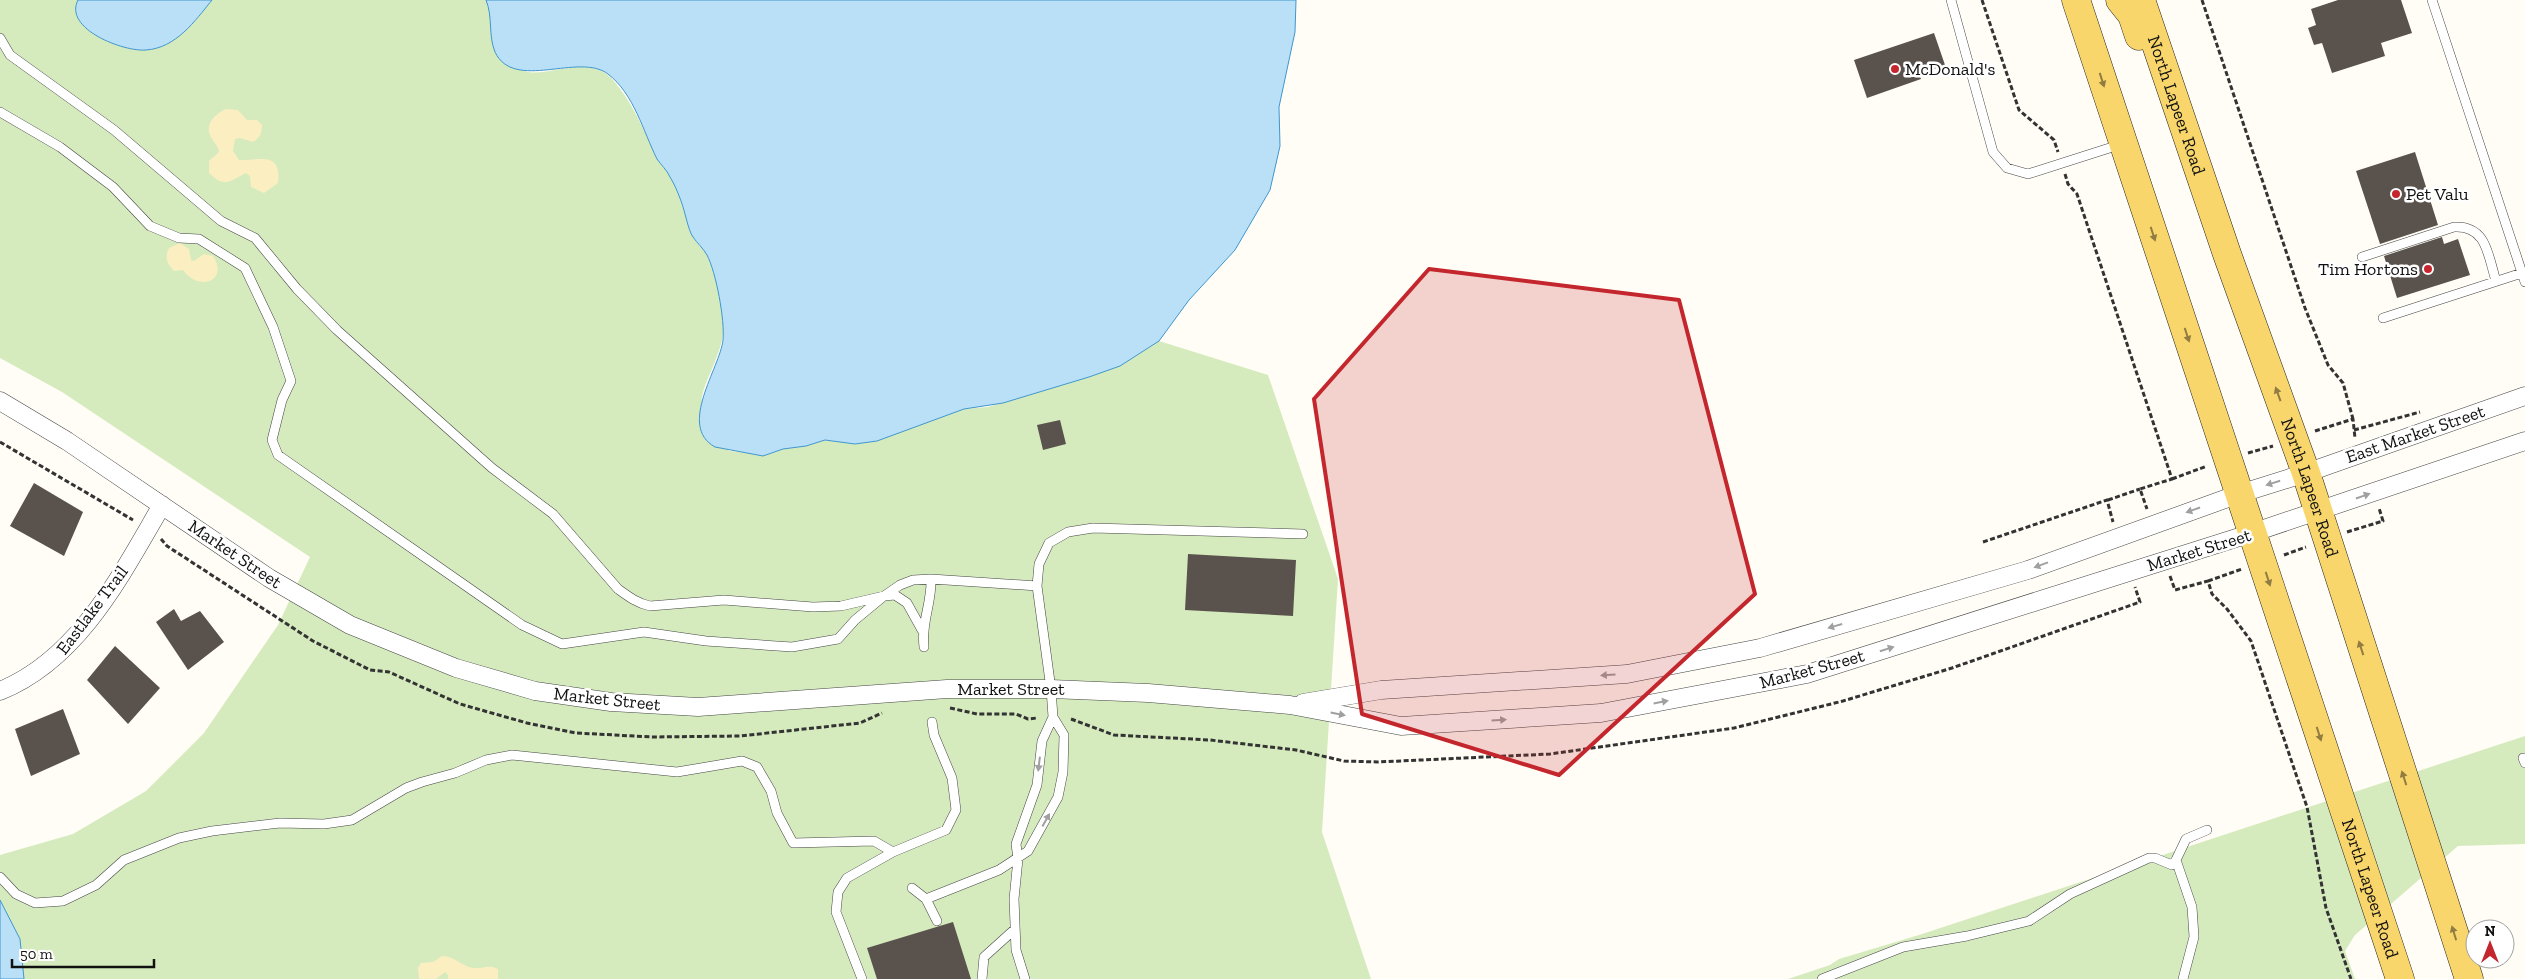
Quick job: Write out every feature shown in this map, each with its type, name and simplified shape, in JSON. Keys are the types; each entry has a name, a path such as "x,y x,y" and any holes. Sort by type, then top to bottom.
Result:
{"main road":[{"name":"North Lapeer Road","path":"2076,0 2400,979"},
{"path":"2090,44 2094,4 2102,0"},
{"path":"2120,0 2132,15 2189,188 2202,221 2227,254"},
{"name":"North Lapeer Road","path":"2142,0 2227,254 2306,473 2469,979"},
{"path":"2345,814 2364,826 2416,979"}],"street":[{"name":"East Market Street","path":"2306,473 2525,396"},
{"name":"Market Street","path":"0,401 67,441 269,578 350,626 456,668 535,691 611,702 698,707 947,689 1051,689 1148,693 1290,705 1401,726 1601,714 1807,674 2317,511"},
{"path":"2317,511 2525,441"},
{"name":"Market Street","path":"1290,705 1381,690 1626,674 1760,648 2028,570 2152,524 2306,473"},
{"name":"Eastlake Trail","path":"0,691 18,684 56,658 95,612 121,576 162,505"}],"lane":[{"path":"1951,0 1993,152 2006,168 2028,174 2062,165 2123,143"},
{"path":"2432,0 2525,282"},
{"path":"0,38 10,55 114,130 221,222 255,238 297,289 337,330 492,468 553,514 618,589 630,598 640,604 650,606 743,600 814,607 841,606 895,595 901,597 907,603 922,630"},
{"path":"0,112 60,147 113,187 150,226 179,238 199,240 246,268 273,327 291,381 282,400 272,440 278,455 522,624 562,644 644,632 706,641 792,647 838,639 856,620 884,596 900,585 913,580 931,579 1037,586"},
{"path":"2362,257 2454,227 2466,226 2476,231 2484,242 2496,281"},
{"path":"2383,318 2522,273"},
{"path":"926,899 999,870 1018,859 1028,851 1058,797 1063,772 1064,735 1053,717 1037,586 1039,564 1049,542 1068,532 1093,528 1303,534"},
{"path":"924,647 922,630 931,591 931,579"},
{"path":"1025,979 1016,950 1014,899 1018,859 1016,844 1037,785 1042,741 1053,717"},
{"path":"862,979 836,912 838,892 847,878 893,852 946,830 956,810 952,778 934,735 932,722"},
{"path":"0,877 16,894 35,903 63,901 96,885 124,860 179,838 212,830 280,823 324,824 352,820 414,785 455,773 486,760 512,755 677,772 742,761 757,767 771,791 776,813 792,844 874,841 893,852"},
{"path":"1822,979 1903,947 1967,936 2029,921 2070,894 2149,858 2155,858 2172,865 2186,839 2207,830"},
{"path":"2176,860 2192,907 2194,937 2183,979"},
{"path":"912,888 926,899 937,921"},
{"path":"982,979 984,957 1015,929"}],"path":[{"path":"1982,0 2019,110 2054,140 2068,184 2077,194 2172,478"},
{"path":"2202,0 2305,308 2328,365 2343,383 2353,419 2356,443"},
{"path":"2312,432 2353,419"},
{"path":"2248,453 2272,446"},
{"path":"1983,542 2206,466"},
{"path":"2140,489 2152,524"},
{"path":"2346,532 2383,521 2376,499"},
{"path":"2107,500 2117,537"},
{"path":"2281,556 2306,547"},
{"path":"2164,560 2175,590 2241,569"},
{"path":"2208,581 2212,594 2227,609 2251,641 2307,807 2326,908 2351,979"}],"highlighted area":[{"path":"1429,269 1679,300 1755,594 1559,775 1362,714 1314,399"}],"green space":[{"path":"0,0 78,0 76,11 80,20 98,37 124,47 146,50 157,48 176,39 192,25 212,0 486,0 490,11 491,37 510,59 523,70 541,72 579,67 603,72 613,80 632,107 656,156 671,178 693,237 706,252 713,271 721,305 723,333 721,345 704,389 702,405 710,422 729,451 763,456 783,449 806,446 825,440 855,444 877,441 964,409 988,407 1089,377 1120,366 1159,341 1268,375 1338,579 1322,832 1371,979 0,979 0,855 73,834 146,791 204,733 278,625 310,557 62,392 0,358"},
{"path":"2525,736 2525,844 2458,846 2355,935 2345,951 2355,979 1788,979 1830,965 1839,959 1919,935"}],"sand":[{"path":"226,109 238,110 247,120 257,120 262,125 260,135 253,142 240,138 235,139 233,151 239,160 261,159 272,161 276,166 278,183 264,193 251,187 250,176 246,173 231,181 224,182 209,173 209,161 219,152 209,132 210,124 218,114"},
{"path":"180,243 189,249 191,260 194,261 204,254 213,256 217,264 215,277 210,281 197,281 183,270 174,271 168,263 167,255 169,248"},
{"path":"442,956 447,956 470,967 498,969 498,979 448,979 448,975 445,972 436,979 419,979 418,968 421,963 433,962"}],"water":[{"path":"78,0 212,0 192,25 176,39 157,48 136,50 111,43 87,29 79,20 76,11"},
{"path":"486,0 1296,0 1295,32 1279,107 1280,146 1270,190 1235,250 1189,300 1159,341 1120,366 1089,377 1003,403 964,409 877,441 855,444 825,440 806,446 783,449 763,456 715,447 704,438 700,425 700,411 723,340 723,321 717,284 707,255 691,234 675,186 657,159 625,92 608,74 596,68 581,67 531,71 517,69 504,64 493,46"},
{"path":"0,900 20,939 24,979 0,979"}],"building":[{"path":"2338,0 2401,0 2412,33 2381,43 2385,56 2332,73 2322,43 2314,45 2308,28 2316,25 2311,9"},
{"name":"McDonald's","path":"1934,33 1945,65 1919,74 1921,79 1867,98 1854,60"},
{"name":"Pet Valu","path":"2415,152 2438,225 2380,244 2356,171"},
{"name":"Tim Hortons","path":"2442,237 2444,244 2458,239 2470,275 2397,298 2384,256"},
{"path":"1060,420 1066,444 1043,450 1037,425"},
{"path":"34,483 83,512 64,556 10,526"},
{"path":"1188,554 1296,560 1293,616 1185,610"},
{"path":"174,609 181,621 200,611 224,642 188,670 156,622"},
{"path":"115,646 160,688 128,724 87,680"},
{"path":"63,709 80,754 31,776 15,729"},
{"path":"953,922 971,979 877,979 867,948"}],"place":[{"name":"McDonald's","path":"1895,69"},
{"name":"Pet Valu","path":"2396,194"},
{"name":"Tim Hortons","path":"2428,269"}]}
